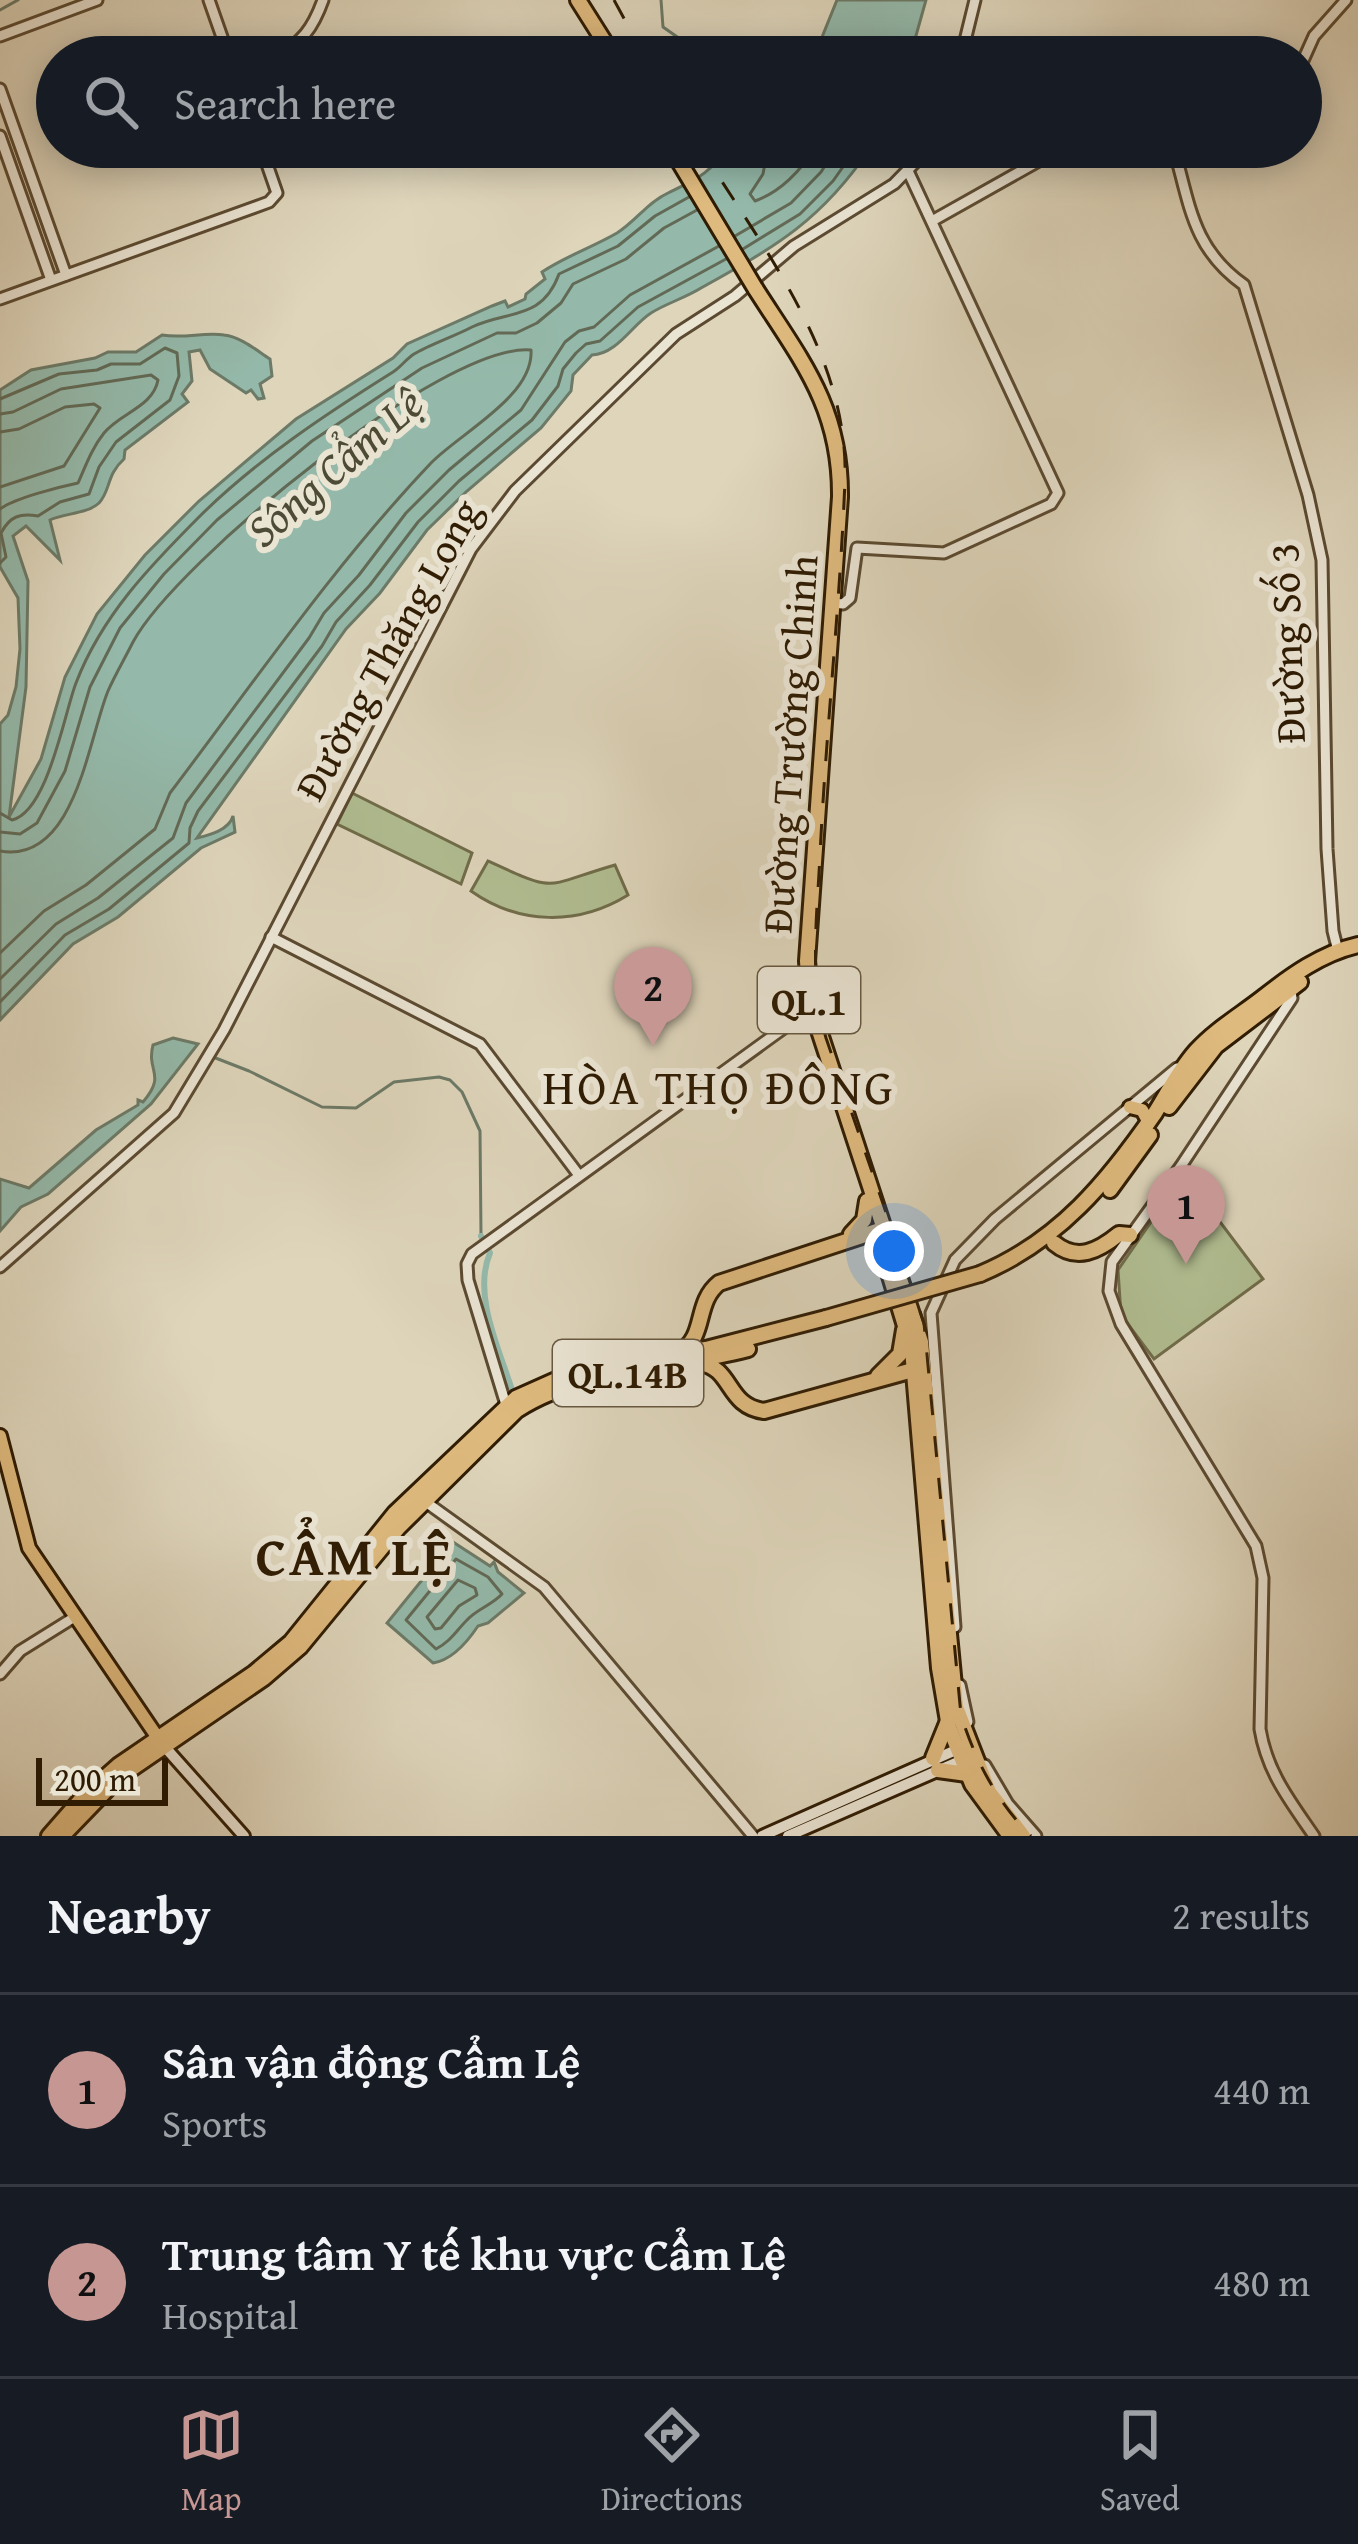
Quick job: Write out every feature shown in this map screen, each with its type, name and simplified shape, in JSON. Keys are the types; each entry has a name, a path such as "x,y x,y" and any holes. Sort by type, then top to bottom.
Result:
{"highway":[{"path":"574,0 597,36"},
{"name":"QL.1","path":"679,168 752,289"},
{"name":"Đường Trường Chinh","path":"752,289 819,391 837,439 840,497 808,981 825,1059 916,1319 954,1694 965,1757 1023,1836"},
{"name":"Đường Trường Chinh","path":"752,289 822,414 832,464 801,956 806,1017 867,1201 880,1227 885,1257 923,1371 919,1419 939,1668 948,1721 1010,1836"},
{"name":"QL.14B","path":"981,1278 1033,1246 1085,1204 1187,1062 1214,1034 1276,986 1358,945"},
{"name":"QL.14B","path":"508,1410 567,1386 689,1363 981,1278 1054,1243 1108,1193 1207,1054 1290,988 1318,970 1358,955"},
{"path":"848,1238 864,1220 867,1201"},
{"path":"670,1356 692,1345 708,1293 724,1280 880,1227"},
{"path":"1054,1243 1068,1252 1083,1253 1103,1247 1119,1234 1130,1235"},
{"path":"848,1238 866,1243 885,1257"},
{"path":"701,1312 712,1337 745,1345 731,1369 733,1394"},
{"path":"879,1380 903,1356 905,1322"},
{"name":"QL.14B","path":"49,1836 94,1786 264,1678 300,1647 420,1497 536,1386 572,1373 745,1345"},
{"path":"689,1363 713,1366 746,1407 764,1411 923,1371"},
{"path":"879,1380 908,1392 919,1419"},
{"path":"948,1721 936,1764 965,1757"},
{"name":"QL.14B","path":"62,1836 106,1789 161,1742"}],"main road":[{"path":"1130,1107 1142,1110 1148,1121"},
{"path":"0,1436 28,1548 161,1742 244,1836"},
{"path":"758,1836 936,1764 965,1757"},
{"path":"788,1836 936,1764"}],"street":[{"path":"0,36 98,0"},
{"path":"209,0 222,36"},
{"path":"304,36 323,0"},
{"path":"966,36 975,0"},
{"path":"1314,36 1346,0"},
{"path":"0,89 66,275"},
{"path":"0,136 51,280"},
{"path":"0,299 269,202 277,193 268,168"},
{"name":"Đường Thăng Long","path":"0,1267 173,1113 205,1065 471,549 502,506 676,334 735,296 794,246 911,168"},
{"path":"932,221 1026,168"},
{"name":"Đường Số 3","path":"1183,168 1205,249 1244,285 1318,533 1329,890 1338,951"},
{"path":"832,603 843,604 850,598 857,548 944,553 1057,500 908,171"},
{"path":"271,937 480,1044 578,1174"},
{"path":"1290,988 1292,998 1110,1269 1112,1306 1256,1546 1264,1578 1260,1729 1264,1754 1314,1836"},
{"path":"508,1410 468,1280 468,1263 485,1243 578,1174 788,1025 806,1017"},
{"path":"1036,1836 993,1781 964,1708 944,1509 923,1371 931,1313 955,1260 1023,1193 1187,1062"},
{"path":"420,1497 552,1594 758,1836"},
{"path":"0,1674 20,1651 73,1618"}],"shaded area":[{"path":"352,793 472,853 461,884 337,824"},
{"path":"488,861 551,883 615,865 628,895 589,912 529,915 471,891"},
{"path":"1184,1174 1263,1279 1154,1359 1121,1315 1118,1270"}],"water":[{"path":"837,0 926,0 916,36 822,36"},
{"name":"Sông Cẩm Lệ","path":"709,168 856,168 816,213 775,244 651,313 617,344 592,355 573,375 571,391 541,428 427,530 346,629 197,838 223,828 233,816 235,832 201,848 118,917 73,944 0,1020 0,724 8,715 16,687 20,649 18,598 0,567 0,390 31,370 108,352 136,352 162,335 236,338 270,359 272,376 260,384 264,398 258,399 251,390 246,393 210,369 200,350 189,352 192,381 182,394 188,402 125,450 99,503 50,520 60,560 26,526 13,536 28,581 26,687 9,817 41,759 65,677 97,614 145,555 199,501 296,419 393,358 407,344 505,301 508,307 525,299 545,279 542,272 617,233 661,197"},
{"path":"173,1038 198,1044 151,1104 48,1194 21,1207 0,1231 0,1179 29,1188 96,1130 138,1105 138,1100 143,1102 154,1085 153,1045"},
{"path":"453,1542 490,1566 494,1562 498,1572 524,1593 478,1626 453,1654 433,1663 387,1623"}],"waterway":[{"path":"0,10 18,0"},
{"path":"661,0 663,27 676,36"},
{"path":"213,1057 322,1107 356,1108 394,1082 450,1080 462,1092 480,1131 481,1236"},
{"path":"481,1236 490,1253 485,1269 486,1305 513,1393"}],"railway":[{"path":"614,0 634,36"},
{"path":"713,168 798,305 833,390 843,434 840,574 817,901 817,992 826,1038 924,1323 961,1715 988,1780 1031,1836"}],"place":[{"name":"Trung tâm Y tế khu vực Cẩm Lệ","path":"653,1046"},
{"name":"Sân vận động Cẩm Lệ","path":"1186,1264"}],"district":[{"name":"HÒA THỌ ĐÔNG","path":"719,1086"},
{"name":"CẨM LỆ","path":"355,1555"}]}
